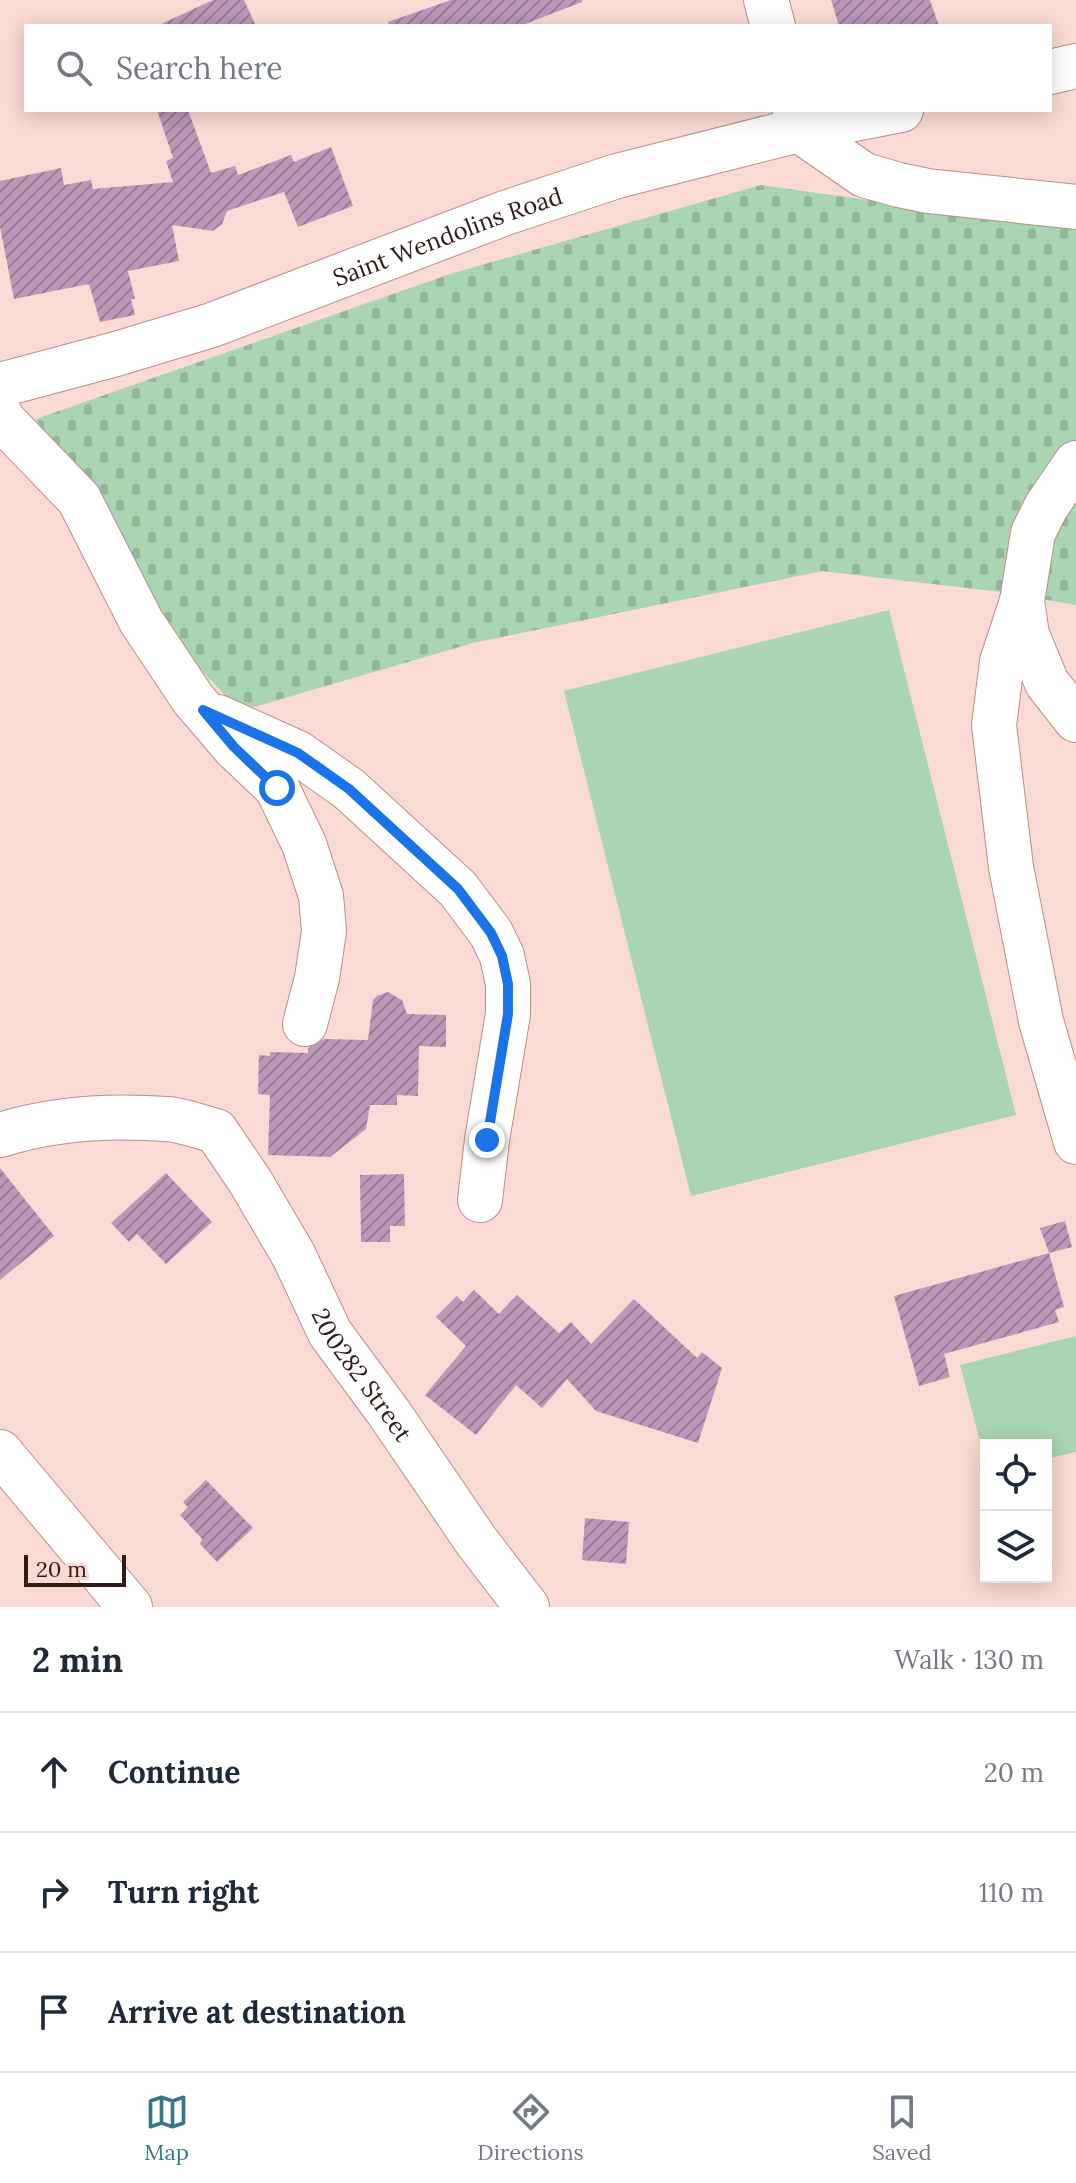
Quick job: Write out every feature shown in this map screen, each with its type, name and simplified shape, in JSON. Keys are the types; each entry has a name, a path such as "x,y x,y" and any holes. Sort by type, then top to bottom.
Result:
{"street":[{"path":"766,0 772,24"},
{"path":"1052,72 1076,66"},
{"name":"Saint Wendolins Road","path":"0,385 212,325 505,213 797,120 880,112"},
{"path":"797,120 864,175 928,191 1076,207"},
{"path":"0,414 79,499 141,621 203,710 234,747 277,788 304,844 321,896 324,931 317,978 305,1024"},
{"path":"1076,463 1046,507 1033,533 1022,601 1002,662 994,725 1014,882 1041,1021 1076,1142"},
{"path":"1022,601 1027,635 1047,683 1076,720"},
{"path":"203,710 298,753 349,789 458,889 491,933 502,956 508,984 508,1014 480,1200"},
{"name":"200282 Street","path":"0,1135 29,1125 85,1119 170,1119 216,1131 294,1256 330,1333 477,1542 527,1607"},
{"path":"0,1452 130,1607"}],"green space":[{"path":"761,185 1005,219 1076,225 1076,605 1001,592 822,571 473,643 240,711 147,613 36,419 450,274"},
{"path":"889,610 1016,1115 691,1196 564,691"},
{"path":"1076,1336 1076,1452 1052,1458 1052,1439 980,1441 960,1365"}],"building":[{"path":"213,0 244,0 255,24 161,24"},
{"path":"451,0 582,0 525,24 388,22"},
{"path":"831,0 930,0 938,24 838,24"},
{"path":"158,112 189,112 211,173 235,166 238,175 291,155 294,162 331,147 353,206 298,227 284,192 227,211 222,224 213,231 172,225 179,261 128,271 135,299 131,299 135,315 100,322 89,284 14,299 0,227 0,181 61,168 64,185 91,180 93,189 173,182 166,161 173,158"},
{"path":"388,992 402,1000 407,1014 446,1015 446,1047 419,1046 418,1096 397,1095 397,1105 370,1105 366,1129 330,1157 268,1155 270,1095 258,1094 259,1055 270,1056 270,1052 308,1053 308,1048 324,1039 368,1040 373,1000"},
{"path":"0,1168 54,1236 0,1280"},
{"path":"166,1173 212,1222 166,1264 137,1234 129,1242 111,1223"},
{"path":"404,1174 405,1226 390,1226 390,1242 361,1242 360,1175"},
{"path":"1065,1221 1072,1247 1049,1253 1040,1228"},
{"path":"1049,1253 1064,1307 1055,1310 1059,1322 944,1354 950,1377 919,1386 894,1296"},
{"path":"474,1290 499,1314 517,1295 559,1333 571,1322 591,1344 634,1299 697,1358 702,1352 722,1368 698,1443 596,1411 567,1379 542,1408 516,1385 476,1435 425,1395 466,1346 436,1317 457,1296 463,1302"},
{"path":"206,1480 253,1528 217,1562 200,1544 202,1539 180,1515 188,1507 183,1502"},
{"path":"585,1518 629,1522 626,1564 582,1560"}],"route":[{"path":"277,788 234,747 203,710 298,753 349,789 458,889 491,933 502,956 508,984 508,1014 487,1140"}]}
